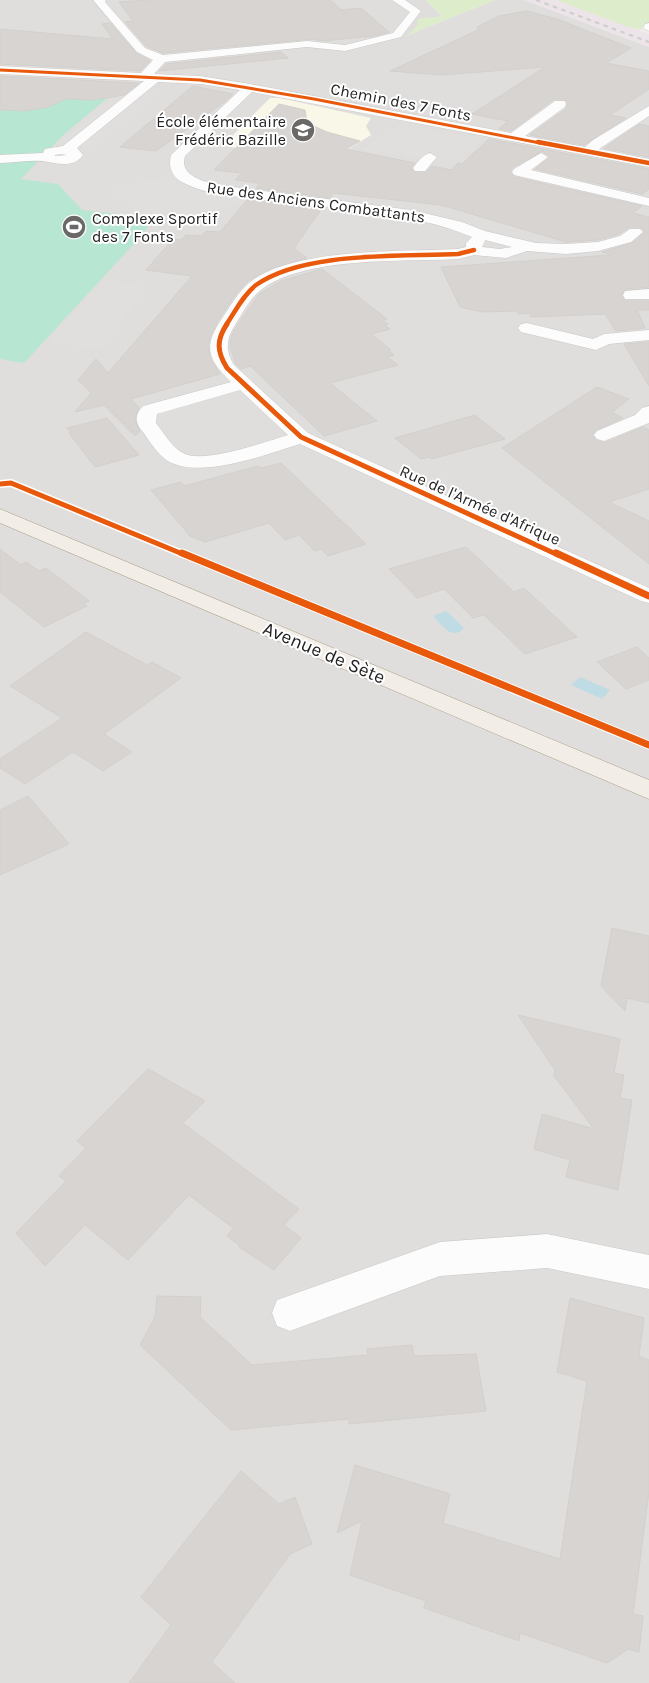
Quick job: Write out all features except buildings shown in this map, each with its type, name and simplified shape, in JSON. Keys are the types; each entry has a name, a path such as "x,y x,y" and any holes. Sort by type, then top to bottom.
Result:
{"main road":[{"name":"Avenue de Sète","path":"0,515 649,790"}],"street":[{"path":"101,0 98,1 141,50 161,59 307,44 345,48 397,35 416,11 397,0"},
{"path":"0,158 47,156 50,159 61,160 76,156 74,152 67,150 151,77 161,59"},
{"name":"Chemin des 7 Fonts","path":"0,70 200,80 314,98 649,163"},
{"name":"Rue des Anciens Combattants","path":"250,88 178,155 174,162 180,175 202,185 218,189 404,213 457,225 478,242 500,253 513,252 524,246 554,248 599,246 642,234 649,220"},
{"path":"513,138 560,104"},
{"path":"589,151 598,143 649,110"},
{"path":"420,168 430,157"},
{"path":"541,157 519,172 649,202"},
{"name":"Rue des Anciens Combattants","path":"243,384 220,359 217,341 221,332 247,296 266,280 288,270 316,264 458,254 478,242"},
{"path":"632,295 649,294"},
{"path":"527,328 596,345 604,339 649,335"},
{"path":"243,384 150,410 146,414 146,424 176,458 195,462 214,460 301,438"},
{"name":"Rue de l'Armée d'Afrique","path":"243,384 301,438 649,596"},
{"path":"604,435 647,418"},
{"path":"290,1313 440,1259 547,1251 649,1272"}],"shaded area":[{"path":"0,0 426,0 442,16 417,26 408,35 495,0 525,0 649,47 649,1683 0,1683"},
{"path":"525,0 556,0 649,34 649,47"},
{"path":"126,87 163,88 93,146 57,143"},
{"name":"École élémentaire Frédéric Bazille","path":"270,98 280,98 371,118 366,126 371,135 322,165 256,154 232,147 229,143 234,134"},
{"path":"403,125 477,138 449,162 382,150 378,153 362,149"},
{"path":"169,177 202,192 258,200 176,218 171,215 162,217 153,212 140,214 111,188"},
{"path":"106,279 148,287 101,349 48,341"}],"green space":[{"path":"426,0 495,0 406,36 417,26 418,19 442,16"},
{"path":"556,0 649,0 649,22 640,30"},
{"name":"Complexe Sportif des 7 Fonts","path":"0,77 125,83 61,137 21,179 58,184 82,210 154,218 142,235 24,363 0,359"}],"water":[{"path":"446,611 464,628 460,632 452,633 448,631 433,616"},
{"path":"580,677 610,690 602,699 571,685"}],"railway":[{"path":"536,0 649,42"}],"cycle path":[{"path":"0,70 200,80 314,99 649,163"},
{"path":"474,250 458,254 382,257 325,262 299,267 275,275 257,285 242,302 221,333 218,344 220,355 227,368 301,437 649,596"},
{"path":"0,484 11,483 649,745"}],"place":[{"name":"École élémentaire Frédéric Bazille","path":"303,130"},
{"name":"Complexe Sportif des 7 Fonts","path":"74,227"}]}
